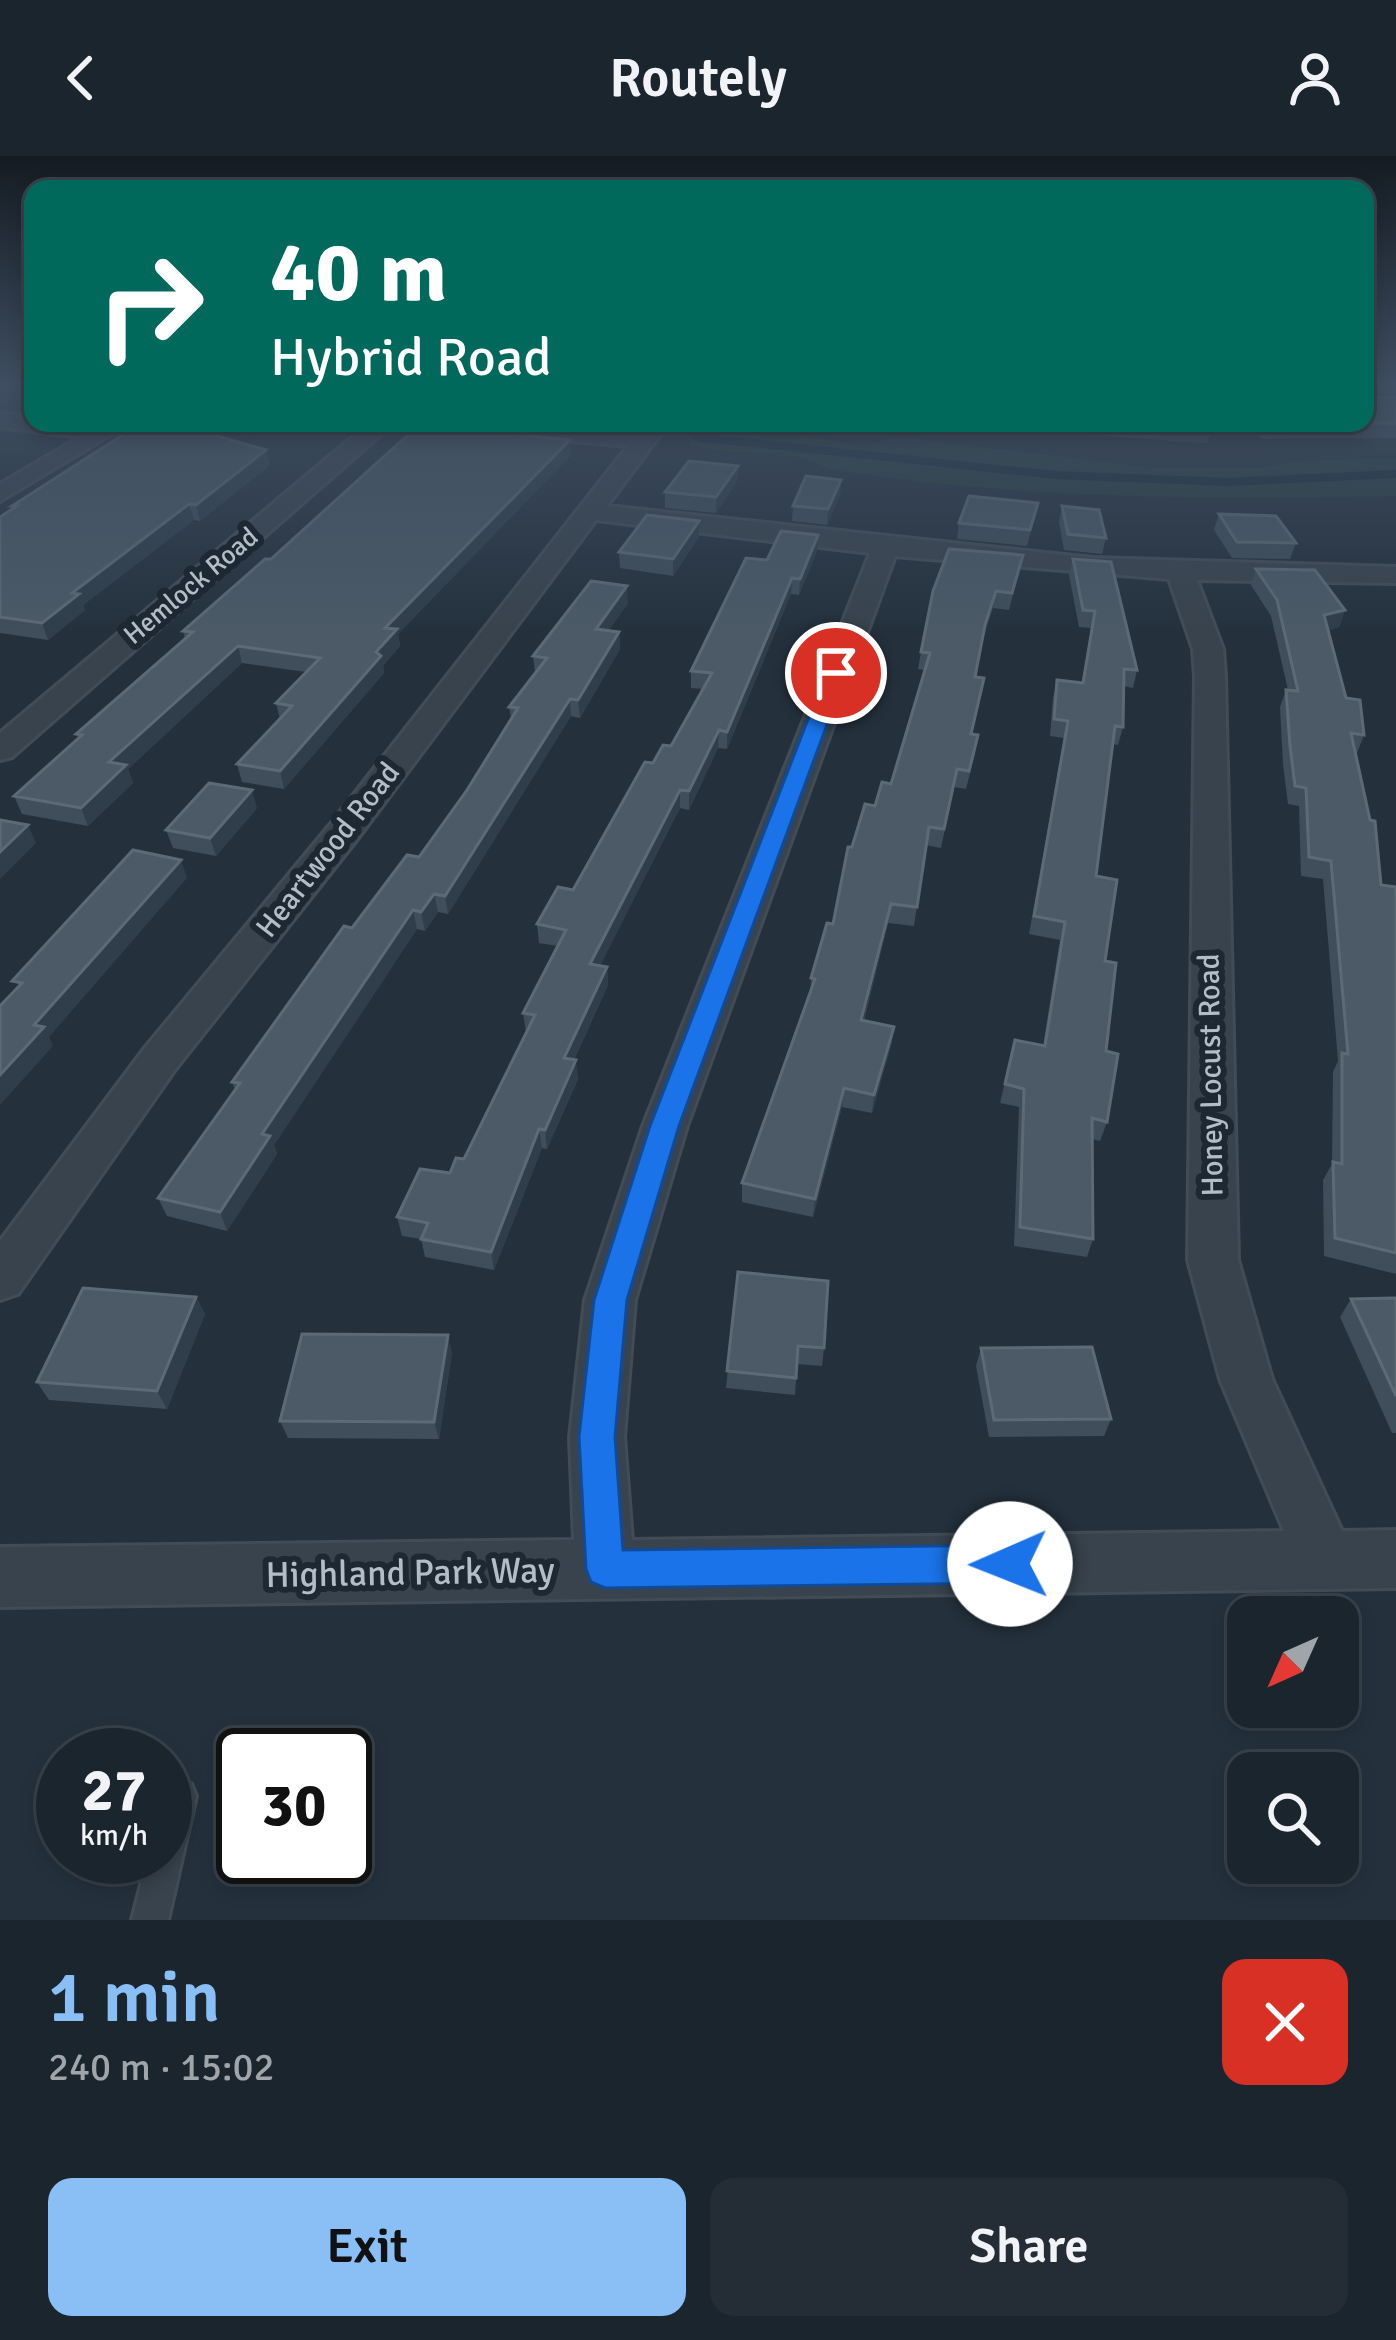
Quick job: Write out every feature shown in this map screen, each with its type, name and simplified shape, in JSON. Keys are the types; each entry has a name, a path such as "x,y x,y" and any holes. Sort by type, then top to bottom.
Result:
{"street":[{"path":"0,494 41,469"},
{"name":"Hemlock Road","path":"0,750 329,469"},
{"name":"Heartwood Road","path":"0,1279 159,1060 342,834 623,469"},
{"path":"590,512 885,547 1181,574 1396,575"},
{"path":"605,1569 597,1437 610,1300 665,1126 885,547"},
{"name":"Honey Locust Road","path":"1181,574 1208,649 1210,676 1213,1260 1246,1379 1325,1560"},
{"name":"Highland Park Way","path":"0,1577 1396,1559"}],"lane":[{"path":"150,1920 158,1884"}],"green space":[{"path":"835,469 1396,469 1396,496 1048,492"}],"building":[{"path":"69,469 241,469 72,593 79,594 42,623 0,617 0,517 17,506 12,506"},
{"path":"370,469 541,469 385,628 397,629 376,652 381,656 280,771 237,764 292,706 276,703 320,658 238,646 109,762 126,765 81,808 14,796 82,735 76,734 193,632 183,631 265,559 271,559"},
{"path":"683,469 736,469 716,497 665,492"},
{"path":"806,476 841,480 828,509 793,506"},
{"path":"969,496 1038,503 1030,530 959,523"},
{"path":"1062,506 1099,510 1106,538 1068,534"},
{"path":"1219,514 1276,516 1296,543 1237,542"},
{"path":"647,515 699,521 673,559 619,552"},
{"path":"781,531 818,535 800,579 792,578 727,732 719,730 689,791 680,790 590,964 607,967 564,1058 576,1060 545,1130 539,1129 491,1252 421,1239 428,1223 397,1217 420,1169 450,1173 456,1158 464,1159 535,1015 523,1013 566,930 537,924 558,887 573,890 645,762 653,763 663,745 671,746 712,673 691,671 746,558 767,560"},
{"path":"949,549 1023,555 1012,593 996,591 985,625 975,677 984,678 971,734 978,735 969,771 957,769 944,829 929,827 917,907 891,904 861,1020 894,1027 874,1095 844,1088 815,1199 742,1183 815,979 811,978 827,923 833,924 848,847 852,847 865,804 875,806 882,782 891,784 930,653 921,652 933,591"},
{"path":"1073,559 1111,562 1137,670 1124,669 1123,727 1115,726 1096,876 1117,880 1105,961 1116,963 1106,1051 1118,1054 1107,1122 1092,1118 1093,1239 1020,1227 1024,1089 1005,1084 1015,1040 1045,1046 1065,922 1034,916 1068,721 1054,719 1057,680 1083,683 1095,611 1083,610"},
{"path":"1256,569 1315,570 1345,610 1324,615 1346,698 1360,700 1364,735 1351,733 1370,820 1375,821 1381,885 1396,887 1396,1253 1335,1238 1333,1162 1342,1164 1342,1053 1348,1054 1331,861 1309,857 1306,788 1295,786 1286,690 1298,691 1277,600"},
{"path":"591,581 627,586 596,629 619,632 578,700 570,699 445,896 434,894 421,912 413,910 262,1134 270,1136 220,1212 158,1198 240,1083 232,1082 344,926 352,928 407,855 419,857 467,790 518,708 509,707 547,658 533,656"},
{"path":"209,783 252,790 210,838 166,830"},
{"path":"0,820 28,825 0,852"},
{"path":"133,850 181,860 34,1025 44,1027 0,1075 0,1006 22,983 12,981"},
{"path":"738,1272 828,1281 824,1348 798,1346 796,1378 727,1371"},
{"path":"83,1288 196,1297 157,1391 37,1382"},
{"path":"1396,1298 1396,1396 1351,1299"},
{"path":"302,1334 448,1335 434,1422 280,1421"},
{"path":"1092,1347 1111,1419 994,1420 981,1348"}],"waterway":[{"path":"1002,469 1228,482 1396,474"}],"route":[{"path":"836,673 665,1126 610,1300 597,1437 605,1569 1010,1564"}]}
